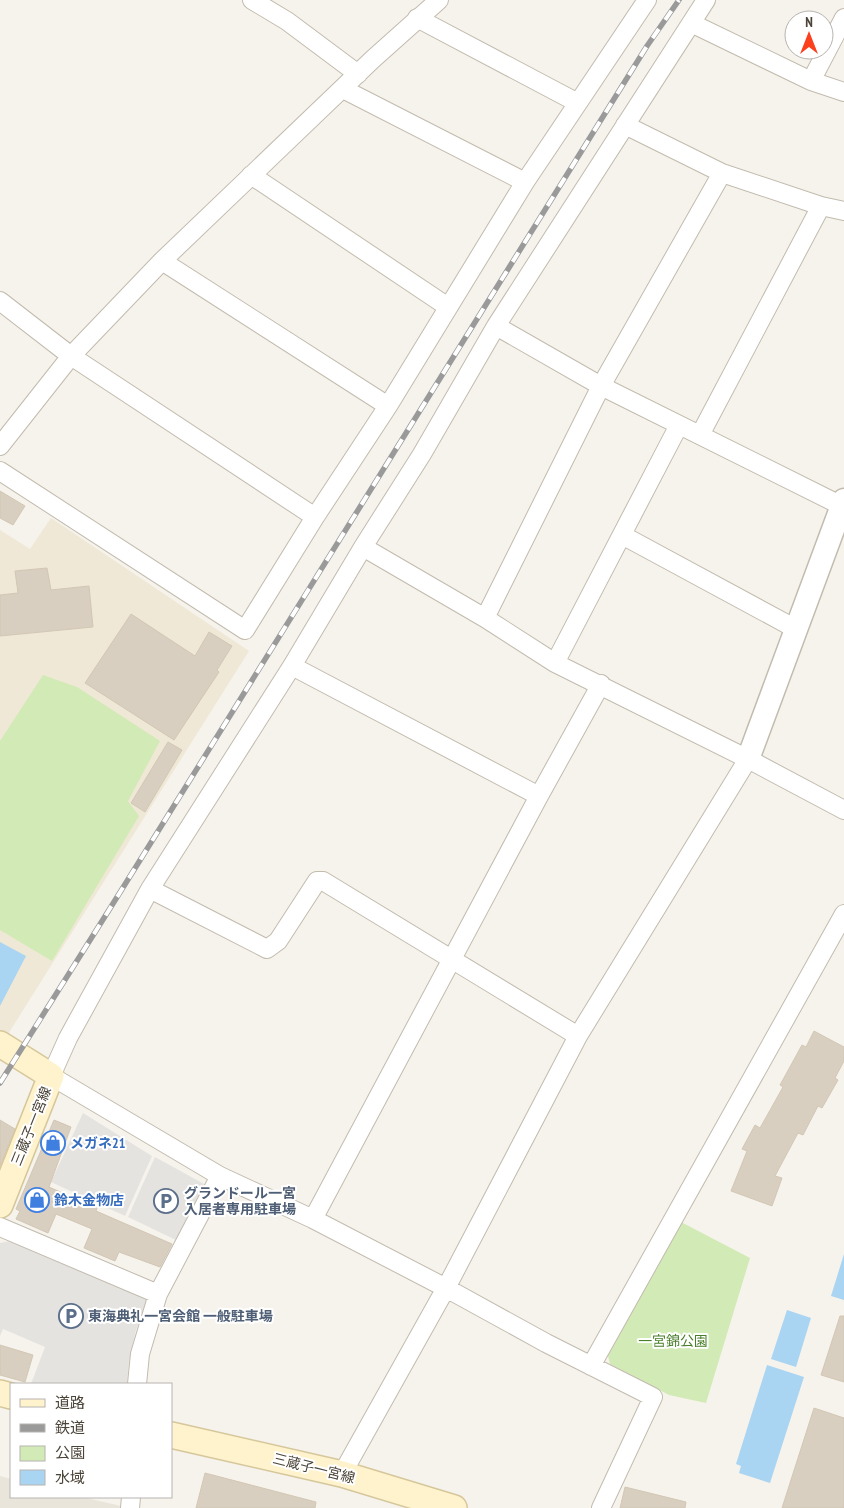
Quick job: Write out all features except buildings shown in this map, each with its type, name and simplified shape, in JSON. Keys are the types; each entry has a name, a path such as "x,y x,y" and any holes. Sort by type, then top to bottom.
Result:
{"main road":[{"name":"三蔵子一宮線","path":"0,1204 51,1076 2,1048"},
{"name":"三蔵子一宮線","path":"172,1435 342,1474 454,1508"}],"street":[{"path":"252,0 287,21 358,74"},
{"path":"0,446 71,356 162,261 417,18 439,0"},
{"path":"0,471 245,630 388,406 525,182 647,0"},
{"path":"601,1508 653,1397 313,1219 220,1176 51,1076 68,1038 150,889 292,666 363,547 422,454 496,326 706,0"},
{"path":"417,18 578,103"},
{"path":"811,81 844,18"},
{"path":"690,23 811,81 844,92"},
{"path":"343,89 525,182"},
{"path":"625,125 722,173 821,206 844,211"},
{"path":"485,618 601,386 722,173"},
{"path":"252,175 448,307"},
{"path":"700,434 821,206"},
{"path":"162,261 388,406"},
{"path":"0,301 71,356 316,517"},
{"path":"342,1474 446,1288 578,1036 748,759 843,503 601,386 496,326"},
{"path":"555,662 679,425"},
{"path":"622,534 796,629"},
{"path":"363,547 485,618 555,662 748,759 844,810"},
{"path":"292,666 539,796"},
{"path":"313,1219 539,796 601,684"},
{"path":"150,889 268,949 278,941 317,881 323,881 578,1036"},
{"path":"591,1366 844,914"},
{"path":"136,1383 140,1354 158,1294 220,1176"},
{"path":"0,1227 158,1294"}],"shaded area":[{"path":"51,518 249,651 8,1034 0,1030 0,530 30,549"},
{"path":"83,1113 152,1156 125,1216 51,1182"},
{"name":"グランドール一宮 入居者専用駐車場","path":"155,1157 204,1184 178,1241 128,1217"},
{"name":"東海典礼一宮会館 一般駐車場","path":"10,1241 144,1294 147,1302 136,1330 129,1361 127,1383 31,1383 45,1347 3,1329 0,1336 0,1243"},
{"path":"0,1476 10,1479 10,1498 86,1498 121,1506 121,1508 0,1508"}],"green space":[{"path":"43,675 77,687 160,741 128,801 139,816 52,961 0,930 0,741"},
{"name":"一宮錦公園","path":"681,1222 750,1258 706,1403 669,1395 610,1364 608,1356"}],"water":[{"path":"0,942 26,956 0,1006"},
{"path":"844,1254 844,1300 831,1296"},
{"path":"787,1310 811,1318 796,1367 771,1359"},
{"path":"767,1365 804,1377 770,1483 739,1473 741,1466 736,1464"}],"railway":[{"path":"0,1083 647,46 679,0"}],"place":[{"name":"メガネ21","path":"53,1143"},
{"name":"鈴木金物店","path":"37,1200"},
{"name":"グランドール一宮 入居者専用駐車場","path":"166,1201"},
{"name":"東海典礼一宮会館 一般駐車場","path":"71,1316"}]}
